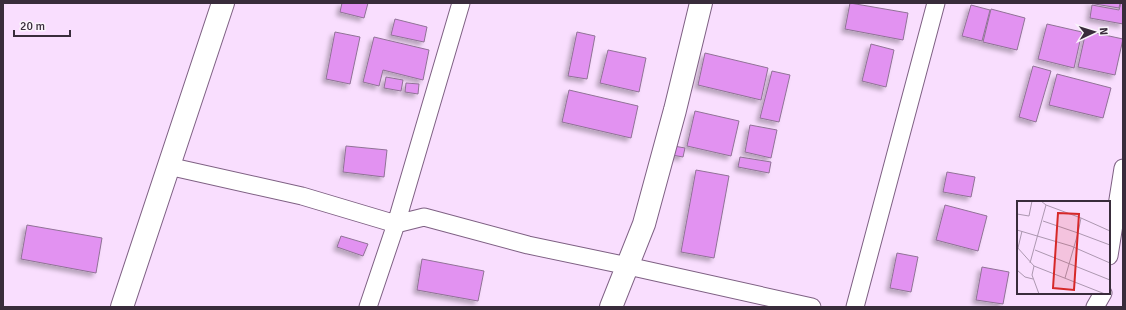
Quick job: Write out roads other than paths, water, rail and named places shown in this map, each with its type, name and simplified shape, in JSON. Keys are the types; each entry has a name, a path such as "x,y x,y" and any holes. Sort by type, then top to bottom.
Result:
{"street":[{"path":"122,307 223,3"},
{"path":"368,307 396,224 461,3"},
{"path":"611,307 644,224 675,110 701,3"},
{"path":"856,307 936,3"},
{"path":"168,166 302,196 396,224 424,217 528,245 812,307"},
{"path":"1110,250 1123,168"},
{"path":"1095,307 1102,294"}]}
